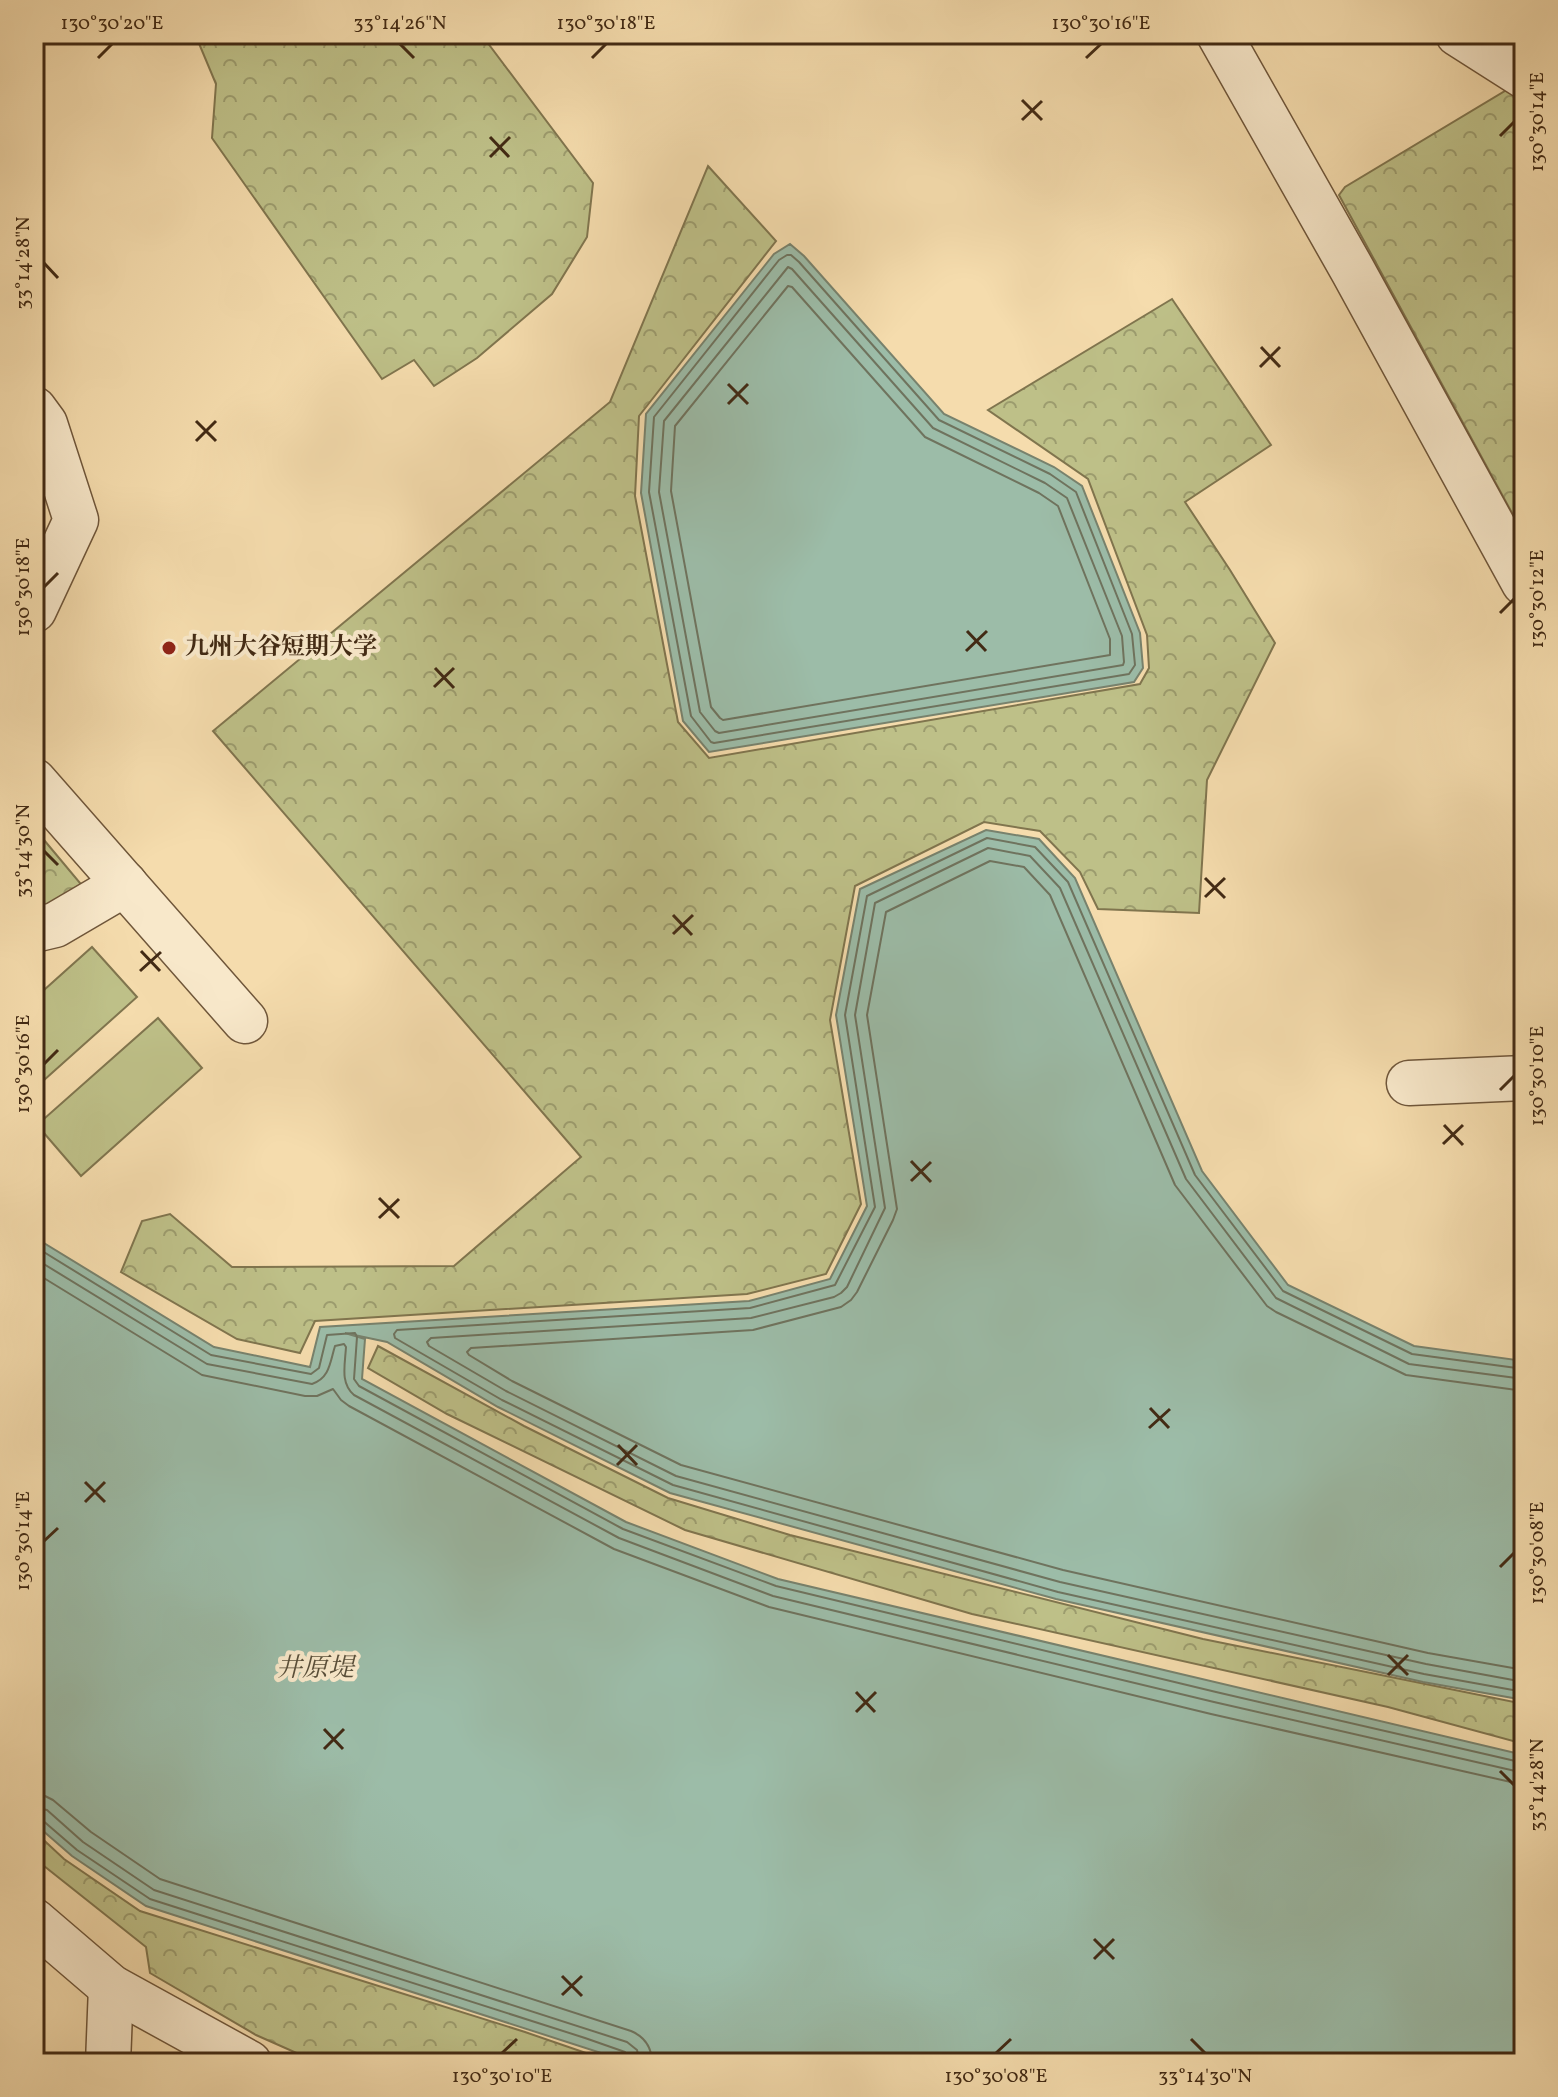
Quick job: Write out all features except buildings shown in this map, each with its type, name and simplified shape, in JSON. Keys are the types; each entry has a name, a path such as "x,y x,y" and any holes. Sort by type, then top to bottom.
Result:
{"street":[{"path":"1219,34 1524,583"},
{"path":"1458,34 1511,55"},
{"path":"34,409 45,424 76,520 34,610"},
{"path":"34,781 245,1021"},
{"path":"34,930 55,925 125,884"},
{"path":"1409,1083 1524,1078"},
{"path":"34,1921 111,1987 249,2063"},
{"path":"108,2063 111,1987"}],"green space":[{"path":"195,34 481,34 593,183 587,237 552,294 477,358 434,386 414,360 382,379 212,138 216,84"},
{"path":"1510,88 1524,97 1524,535 1339,195 1345,187"},
{"path":"708,166 776,241 639,416 635,496 678,722 709,758 1140,684 1149,668 1147,635 1088,479 988,410 1172,299 1271,445 1185,502 1275,643 1207,780 1199,913 1098,909 1080,872 1040,831 984,822 855,886 830,1020 861,1204 826,1274 747,1294 315,1321 300,1353 237,1339 121,1272 142,1221 170,1214 232,1267 454,1266 581,1157 213,731 610,402"},
{"path":"34,828 85,889 34,921"},
{"path":"92,947 137,997 34,1089 34,999"},
{"path":"158,1018 202,1068 81,1176 37,1125"},
{"path":"378,1346 524,1426 668,1498 790,1535 1203,1639 1524,1704 1524,1744 1388,1707 972,1614 685,1530 447,1414 368,1368"},
{"path":"34,1831 64,1859 140,1911 615,2063 319,2063 256,2035 150,1973 146,1947 34,1858"}],"water":[{"path":"790,244 944,414 1054,467 1082,486 1140,633 1143,668 1134,682 709,752 683,721 641,493 646,414 774,254"},
{"name":"井原堤","path":"986,830 1039,839 1075,878 1202,1171 1288,1285 1414,1346 1524,1361 1524,1700 1423,1682 1056,1599 670,1493 498,1407 387,1342 345,1333 365,1339 362,1379 626,1522 778,1579 1524,1755 1524,2063 632,2063 146,1906 72,1856 34,1823 34,1237 214,1347 310,1367 320,1327 749,1301 830,1279 867,1206 836,1015 860,889"}],"place":[{"name":"九州大谷短期大学","path":"169,648"}]}
